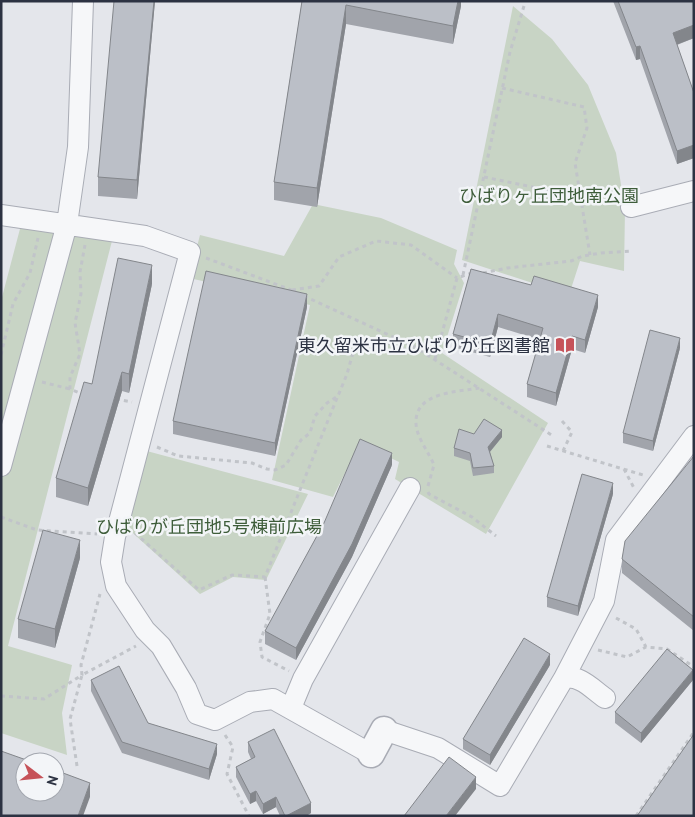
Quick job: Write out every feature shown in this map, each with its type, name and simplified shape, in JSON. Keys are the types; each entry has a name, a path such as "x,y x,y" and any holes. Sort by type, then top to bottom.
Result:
{"street":[{"path":"1,466 67,224 78,147 83,1"},
{"path":"631,207 694,191"},
{"path":"1,215 145,236 190,252 117,528 111,562 116,586 124,601 161,646 186,688 198,714 215,720 250,702 273,699 371,754 384,730 438,748 500,786 564,678 600,610 604,601 616,540 694,436"},
{"path":"291,708 302,679 410,488"},
{"path":"564,678 580,679 605,698"}],"path":[{"path":"463,275 510,52 524,6"},
{"path":"502,88 584,107 587,128 576,163 590,255"},
{"path":"484,176 581,197"},
{"path":"1,355 12,304 30,273 40,220"},
{"path":"70,389 70,377 80,354 75,323 81,294 82,255 89,227"},
{"path":"292,290 319,286 339,257 376,241 411,244 457,278"},
{"path":"435,359 457,278 463,275 571,261 590,255 632,251"},
{"path":"190,252 292,290 416,347 553,436"},
{"path":"302,679 262,657 260,642 270,614 264,577 347,374 356,342 364,338 380,340 408,351 416,347"},
{"path":"37,380 88,396"},
{"path":"481,388 431,397 421,408 415,422 419,435 434,465 428,487 429,494 472,517 496,536"},
{"path":"156,441 157,448 178,456 252,463 266,470 275,470 286,465 301,440 310,433 315,416 327,403 338,396"},
{"path":"111,398 150,404"},
{"path":"562,421 572,432 564,451"},
{"path":"547,446 661,480"},
{"path":"1,517 37,530 84,531 117,528 199,590 232,575 264,577"},
{"path":"77,766 70,719 82,675 81,665 99,594 116,586"},
{"path":"600,610 636,629 646,647"},
{"path":"1,696 44,699 82,675 152,637"},
{"path":"581,646 627,657 646,647 667,649 694,667"},
{"path":"215,720 233,747 227,774 249,816"},
{"path":"636,816 694,732"}],"green space":[{"name":"ひばりヶ丘団地南公園","path":"513,6 552,39 588,85 616,153 625,210 624,271 580,261 569,295 462,260"},
{"path":"313,204 381,218 457,250 454,264 464,283 442,353 548,423 486,534 395,479 399,462 360,443 333,497 272,480 310,305 189,278 200,235 284,256"},
{"path":"21,225 113,237 8,646 72,665 62,713 67,755 65,752 58,752 1,733 1,301"},
{"name":"ひばりが丘団地5号棟前広場","path":"143,450 308,494 266,580 233,577 200,594 124,525"}],"building":[{"path":"114,1 154,1 137,180 98,177"},
{"path":"302,1 458,1 453,26 346,5 317,188 274,182"},
{"path":"618,1 694,1 694,25 673,33 694,93 694,145 677,151 640,46 636,47"},
{"path":"118,258 152,265 129,374 122,372 88,488 56,478 84,382 92,384"},
{"path":"471,269 531,285 534,276 598,295 585,340 572,336 556,393 527,384 543,328 498,314 490,344 453,334"},
{"path":"206,271 307,294 275,443 173,421"},
{"path":"650,330 680,338 653,441 623,433"},
{"path":"484,419 502,430 488,447 494,466 473,468 470,453 454,448 459,429 474,434"},
{"path":"360,439 392,453 352,544 296,648 265,631 324,523"},
{"path":"694,456 694,617 622,559 625,541"},
{"path":"582,474 613,483 578,606 547,597"},
{"path":"43,530 80,540 55,629 18,619"},
{"path":"524,638 550,654 490,755 463,739"},
{"path":"667,649 693,670 641,733 615,712"},
{"path":"119,666 148,723 217,744 209,769 122,742 91,680"},
{"path":"274,729 311,803 286,816 276,797 263,804 256,791 250,794 236,767 255,757 248,742"},
{"path":"694,734 694,816 637,816"},
{"path":"1,751 15,756 15,802 65,802 65,774 90,783 78,816 1,816"},
{"path":"449,757 476,777 446,816 404,816"}],"place":[{"name":"東久留米市立ひばりが丘図書館","path":"565,345"}]}
